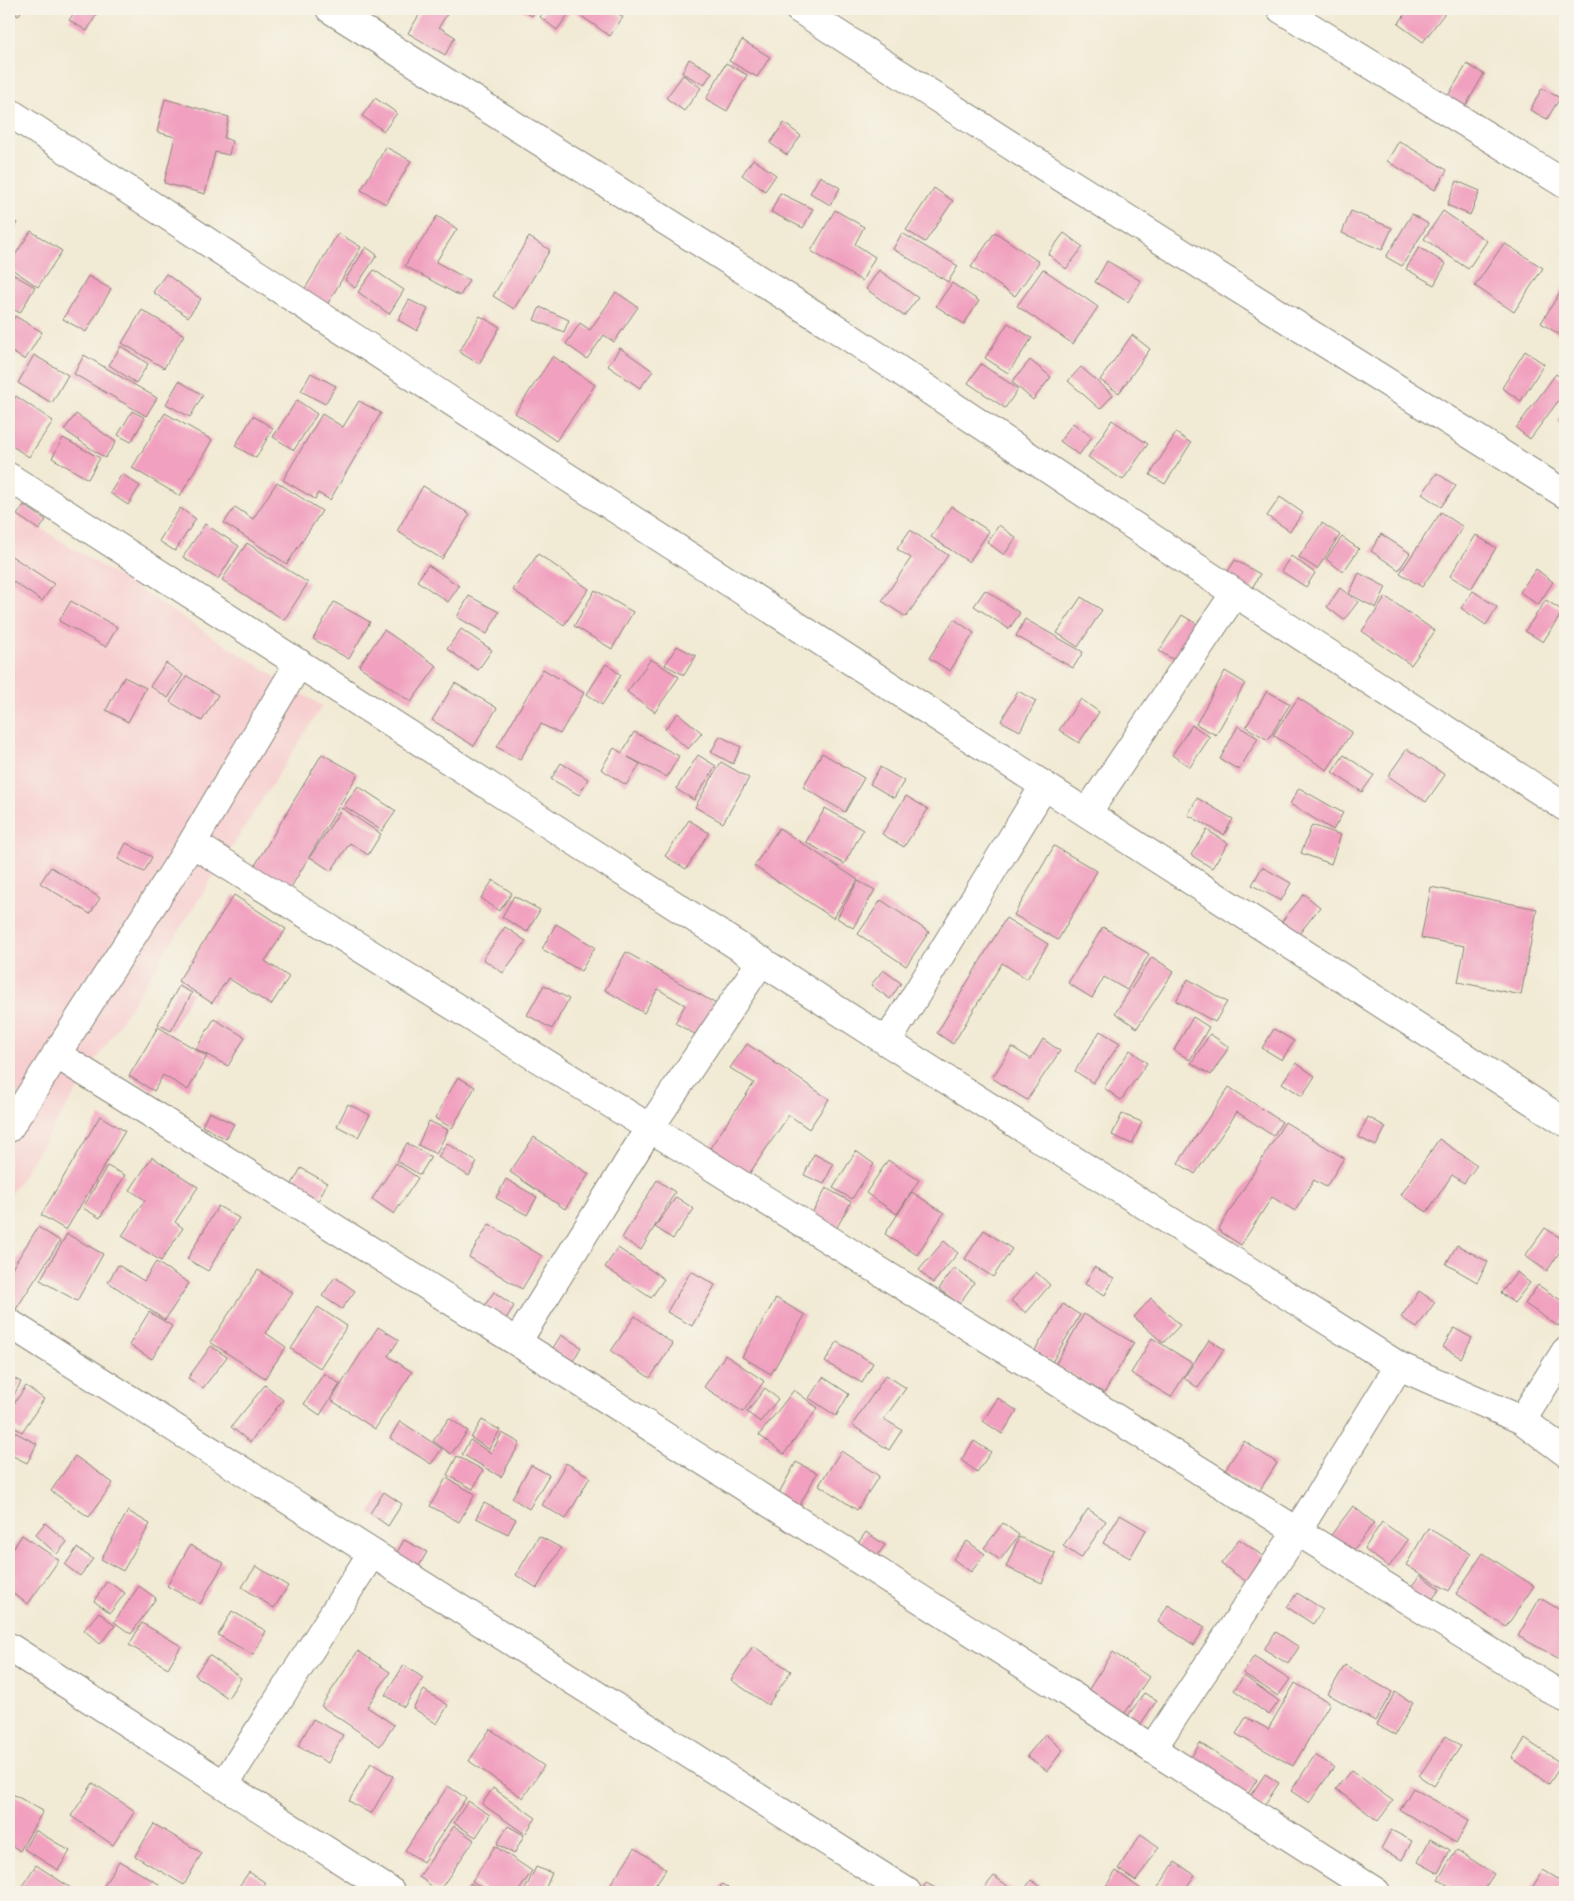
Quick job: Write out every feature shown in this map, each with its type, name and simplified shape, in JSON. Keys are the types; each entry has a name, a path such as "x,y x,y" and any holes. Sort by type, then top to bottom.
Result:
{"street":[{"path":"330,9 831,325 1235,593 1565,807"},
{"path":"798,9 1018,150 1565,494"},
{"path":"1281,9 1312,17 1473,126 1565,184"},
{"path":"9,112 616,509 1565,1122"},
{"path":"9,477 887,1042 1398,1366 1522,1420 1565,1452"},
{"path":"1087,813 1235,593"},
{"path":"9,1128 192,843 298,663"},
{"path":"887,1042 1044,786"},
{"path":"192,843 1565,1698"},
{"path":"517,1342 649,1128 762,960"},
{"path":"56,1054 517,1342 1376,1892"},
{"path":"9,1323 907,1892"},
{"path":"1522,1420 1565,1352"},
{"path":"1152,1749 1298,1530 1398,1366"},
{"path":"224,1785 372,1553"},
{"path":"9,1647 391,1892"}],"shaded area":[{"path":"9,508 322,706 9,1197"}],"building":[{"path":"9,9 23,9 18,16"},
{"path":"77,9 99,10 87,31 69,20"},
{"path":"423,9 450,9 439,27 455,37 445,55 408,33"},
{"path":"520,9 536,9 532,16"},
{"path":"546,9 566,9 570,12 557,30 540,17"},
{"path":"576,9 611,9 623,17 610,36 574,11"},
{"path":"1409,9 1447,10 1423,42 1398,24"},
{"path":"742,40 770,57 757,77 729,61"},
{"path":"689,59 712,72 704,85 682,73"},
{"path":"726,63 747,75 727,111 706,99"},
{"path":"1467,64 1484,74 1463,110 1446,99"},
{"path":"683,75 701,88 684,111 666,98"},
{"path":"1542,88 1560,98 1547,119 1530,110"},
{"path":"375,98 397,113 384,131 362,116"},
{"path":"165,99 229,117 224,138 232,141 229,155 215,152 205,194 164,183 175,137 157,132"},
{"path":"784,123 801,136 787,155 770,143"},
{"path":"1399,141 1447,170 1435,190 1387,161"},
{"path":"386,147 411,161 386,204 361,190"},
{"path":"753,159 776,175 765,191 742,175"},
{"path":"820,176 840,188 830,205 810,193"},
{"path":"1457,181 1480,191 1470,215 1447,205"},
{"path":"934,188 953,201 925,242 906,230"},
{"path":"780,193 813,209 803,228 771,212"},
{"path":"835,210 864,227 855,244 875,257 862,281 811,251"},
{"path":"1351,211 1392,228 1382,250 1342,233"},
{"path":"1443,211 1487,241 1468,269 1424,239"},
{"path":"1412,214 1428,224 1402,266 1386,257"},
{"path":"437,216 457,229 436,262 469,280 460,296 405,266"},
{"path":"9,217 17,223 9,236"},
{"path":"31,231 62,251 38,287 9,267 9,264"},
{"path":"995,232 1039,262 1015,296 971,267"},
{"path":"338,233 361,247 325,308 302,294"},
{"path":"902,233 958,266 948,282 893,249"},
{"path":"1064,233 1083,247 1066,269 1048,254"},
{"path":"529,237 550,250 514,309 493,296"},
{"path":"1504,243 1543,268 1514,312 1475,286"},
{"path":"366,247 377,255 355,288 345,280"},
{"path":"1419,247 1446,264 1434,285 1406,269"},
{"path":"1107,261 1141,281 1128,302 1095,282"},
{"path":"1043,269 1098,307 1073,344 1017,306"},
{"path":"374,270 404,290 389,314 358,292"},
{"path":"879,270 918,298 904,316 866,289"},
{"path":"9,272 35,287 20,313 9,307"},
{"path":"166,274 201,299 188,317 153,292"},
{"path":"88,276 111,289 86,332 63,319"},
{"path":"952,283 979,301 964,324 936,306"},
{"path":"1565,284 1565,338 1541,323"},
{"path":"616,292 638,307 614,342 604,335 587,359 566,344 580,323 590,330"},
{"path":"409,300 428,309 417,331 398,320"},
{"path":"540,307 569,320 564,332 534,320"},
{"path":"142,310 184,335 164,368 122,343"},
{"path":"15,316 42,332 25,360 9,350 9,327"},
{"path":"480,316 500,327 479,364 459,352"},
{"path":"1008,323 1032,338 1008,373 985,358"},
{"path":"1132,335 1150,349 1119,393 1100,380"},
{"path":"121,346 148,364 136,383 109,365"},
{"path":"620,348 653,371 640,388 608,366"},
{"path":"1525,351 1544,364 1521,401 1502,388"},
{"path":"34,355 68,375 52,403 18,383"},
{"path":"84,355 157,398 146,416 74,374"},
{"path":"553,356 595,385 556,441 515,413"},
{"path":"1030,360 1051,377 1033,400 1012,382"},
{"path":"981,364 1018,389 1005,408 968,383"},
{"path":"1081,367 1113,395 1100,409 1068,381"},
{"path":"311,373 336,386 325,404 301,391"},
{"path":"1556,374 1565,381 1565,392 1530,439 1516,428"},
{"path":"179,381 203,395 190,417 166,404"},
{"path":"16,396 53,421 29,457 9,444 9,407"},
{"path":"297,400 317,414 294,450 273,437"},
{"path":"359,401 381,413 330,500 318,493 315,499 283,480 322,414 343,427"},
{"path":"1565,409 1565,426 1558,422"},
{"path":"132,411 145,418 131,442 118,435"},
{"path":"165,413 212,440 180,496 132,468"},
{"path":"76,414 116,442 105,458 64,430"},
{"path":"253,416 273,428 256,458 235,446"},
{"path":"1112,420 1148,444 1123,480 1088,457"},
{"path":"1073,423 1092,437 1079,455 1060,441"},
{"path":"1176,433 1191,443 1165,484 1150,475"},
{"path":"63,438 100,458 88,479 52,458"},
{"path":"1437,473 1456,486 1441,507 1422,494"},
{"path":"122,474 140,486 128,505 110,493"},
{"path":"277,482 322,511 287,564 224,523 235,507 253,519"},
{"path":"423,486 470,514 442,559 397,531"},
{"path":"1280,497 1303,513 1290,531 1267,516"},
{"path":"24,505 46,520 39,530 17,515"},
{"path":"951,506 989,531 969,562 931,537"},
{"path":"180,508 196,519 175,551 159,541"},
{"path":"1441,512 1463,527 1422,587 1400,573"},
{"path":"1322,523 1340,535 1317,569 1299,557"},
{"path":"205,524 239,546 218,579 183,557"},
{"path":"999,525 1016,538 1004,555 987,542"},
{"path":"910,530 948,555 906,617 882,601 911,558 897,549"},
{"path":"1381,534 1410,553 1399,570 1371,551"},
{"path":"1476,535 1496,548 1471,589 1450,576"},
{"path":"1342,537 1359,549 1343,572 1326,559"},
{"path":"247,543 308,583 284,620 222,580"},
{"path":"538,554 589,589 564,625 513,590"},
{"path":"10,555 54,584 42,601 9,579"},
{"path":"1291,556 1315,573 1306,587 1281,571"},
{"path":"1235,560 1260,574 1250,592 1224,578"},
{"path":"428,565 459,586 448,602 417,581"},
{"path":"1536,569 1553,582 1538,605 1520,592"},
{"path":"1359,573 1386,587 1376,608 1349,594"},
{"path":"1340,588 1358,602 1344,620 1327,607"},
{"path":"595,590 633,612 612,649 574,626"},
{"path":"985,590 1020,613 1009,629 974,606"},
{"path":"1473,591 1497,607 1486,625 1461,608"},
{"path":"469,596 499,612 487,634 457,617"},
{"path":"1081,597 1102,610 1078,647 1057,633"},
{"path":"1386,597 1435,631 1411,665 1362,631"},
{"path":"1546,600 1563,611 1543,642 1525,631"},
{"path":"71,601 117,627 106,647 59,621"},
{"path":"334,602 370,622 349,659 313,639"},
{"path":"1182,615 1200,626 1177,662 1159,651"},
{"path":"954,619 974,633 950,671 929,658"},
{"path":"1025,619 1083,652 1073,668 1016,636"},
{"path":"461,629 492,650 478,670 447,649"},
{"path":"384,630 437,666 411,702 359,666"},
{"path":"677,646 696,656 684,675 665,665"},
{"path":"651,659 679,677 655,712 627,692"},
{"path":"166,663 183,675 168,698 150,686"},
{"path":"606,664 621,675 602,705 587,694"},
{"path":"543,669 584,693 560,734 541,724 520,760 497,747"},
{"path":"1225,671 1245,683 1216,735 1196,724"},
{"path":"187,676 218,695 202,721 170,702"},
{"path":"124,677 146,688 128,722 106,710"},
{"path":"455,683 497,708 474,746 432,720"},
{"path":"1018,691 1036,701 1020,731 1001,721"},
{"path":"1267,691 1290,704 1268,740 1246,727"},
{"path":"1298,698 1352,732 1327,770 1273,735"},
{"path":"1081,699 1099,712 1079,743 1059,730"},
{"path":"678,713 702,733 688,749 665,729"},
{"path":"1192,725 1210,737 1190,767 1172,755"},
{"path":"1238,726 1258,738 1239,770 1220,759"},
{"path":"634,732 679,756 667,777 628,757 640,764 626,785 601,769 614,748 622,753"},
{"path":"720,736 741,747 733,764 711,752"},
{"path":"1407,749 1445,775 1426,802 1388,776"},
{"path":"822,753 864,778 845,812 803,787"},
{"path":"322,754 358,774 290,889 254,867"},
{"path":"698,755 716,766 694,800 676,789"},
{"path":"1344,755 1374,775 1362,792 1332,772"},
{"path":"721,762 749,778 723,823 695,807"},
{"path":"561,763 588,779 579,795 551,779"},
{"path":"880,767 904,781 894,798 870,784"},
{"path":"358,786 396,811 382,831 344,806"},
{"path":"1299,788 1343,813 1333,830 1290,804"},
{"path":"906,796 928,809 904,847 882,834"},
{"path":"1197,798 1233,819 1224,835 1188,815"},
{"path":"342,808 381,834 368,855 350,843 331,871 310,857"},
{"path":"825,808 863,830 844,864 806,842"},
{"path":"689,820 709,833 686,869 665,856"},
{"path":"1312,825 1341,835 1331,864 1301,853"},
{"path":"779,828 858,880 833,918 754,866"},
{"path":"1207,830 1228,843 1212,868 1191,855"},
{"path":"126,843 152,857 144,872 118,859"},
{"path":"1054,846 1097,871 1058,940 1014,915"},
{"path":"51,867 100,898 90,914 40,883"},
{"path":"1262,867 1291,883 1281,901 1252,885"},
{"path":"493,880 512,893 499,911 481,898"},
{"path":"858,881 875,890 853,928 837,918"},
{"path":"1431,887 1537,909 1521,995 1458,982 1465,946 1421,938"},
{"path":"1304,894 1320,907 1296,938 1279,925"},
{"path":"234,895 286,929 265,961 289,977 271,1005 228,978 212,1003 178,981"},
{"path":"514,896 540,910 527,932 502,917"},
{"path":"881,900 929,932 906,966 858,934"},
{"path":"1006,918 1048,944 1027,979 1002,963 953,1044 937,1033"},
{"path":"556,924 595,947 581,971 542,949"},
{"path":"505,927 526,941 503,973 483,959"},
{"path":"1103,927 1149,954 1127,990 1104,977 1092,998 1068,983"},
{"path":"626,952 718,1005 700,1037 675,1023 685,1005 658,989 644,1013 605,990"},
{"path":"1152,957 1174,971 1137,1028 1115,1013"},
{"path":"883,970 901,983 890,999 871,985"},
{"path":"1188,979 1227,1002 1215,1022 1176,1001"},
{"path":"544,985 569,999 552,1029 527,1015"},
{"path":"179,986 192,993 171,1031 158,1024"},
{"path":"1193,1017 1209,1027 1190,1060 1174,1050"},
{"path":"214,1019 245,1037 228,1066 196,1049"},
{"path":"158,1027 207,1056 188,1090 163,1075 154,1091 129,1076"},
{"path":"1274,1029 1294,1041 1282,1060 1262,1048"},
{"path":"1100,1031 1120,1043 1093,1083 1075,1071"},
{"path":"1210,1034 1229,1047 1211,1075 1191,1063"},
{"path":"1043,1039 1060,1051 1027,1100 992,1078 1012,1047 1031,1059"},
{"path":"747,1044 829,1099 809,1129 789,1115 749,1174 710,1148 754,1083 730,1068"},
{"path":"1130,1050 1147,1063 1121,1100 1104,1088"},
{"path":"1296,1063 1315,1076 1302,1096 1282,1083"},
{"path":"458,1077 475,1087 452,1128 435,1118"},
{"path":"1229,1087 1282,1122 1273,1136 1237,1112 1195,1174 1178,1163"},
{"path":"348,1104 370,1115 358,1137 337,1126"},
{"path":"209,1112 234,1124 226,1139 202,1126"},
{"path":"1122,1114 1142,1122 1132,1144 1112,1135"},
{"path":"100,1116 125,1131 66,1230 41,1215"},
{"path":"1368,1117 1386,1127 1376,1146 1358,1137"},
{"path":"429,1121 448,1130 436,1154 418,1145"},
{"path":"1285,1122 1344,1158 1326,1187 1314,1180 1295,1211 1272,1197 1241,1245 1218,1230"},
{"path":"534,1137 589,1174 565,1209 510,1172"},
{"path":"1439,1139 1477,1165 1464,1183 1452,1175 1427,1212 1401,1195"},
{"path":"407,1143 431,1157 420,1175 397,1161"},
{"path":"447,1143 477,1162 469,1176 438,1157"},
{"path":"856,1151 874,1164 852,1199 833,1188"},
{"path":"814,1154 833,1164 824,1184 804,1175"},
{"path":"152,1157 198,1187 175,1222 183,1228 161,1261 122,1236 145,1200 130,1190"},
{"path":"888,1160 919,1180 897,1214 866,1193"},
{"path":"396,1163 418,1178 394,1214 372,1199"},
{"path":"107,1166 125,1175 100,1218 83,1208"},
{"path":"301,1168 327,1183 318,1201 291,1186"},
{"path":"506,1179 537,1197 527,1215 496,1198"},
{"path":"657,1180 675,1192 641,1250 622,1238"},
{"path":"826,1188 851,1202 836,1229 811,1215"},
{"path":"912,1192 944,1213 917,1255 885,1234"},
{"path":"676,1197 694,1209 673,1239 655,1227"},
{"path":"218,1206 239,1218 208,1271 187,1259"},
{"path":"489,1224 542,1256 522,1289 469,1257"},
{"path":"38,1227 60,1241 9,1320 9,1273"},
{"path":"1545,1228 1565,1241 1565,1244 1547,1271 1525,1256"},
{"path":"984,1230 1012,1249 993,1277 965,1259"},
{"path":"67,1234 103,1254 77,1301 40,1280"},
{"path":"944,1241 958,1253 933,1283 919,1270"},
{"path":"1457,1245 1488,1262 1477,1282 1446,1264"},
{"path":"618,1248 664,1279 651,1298 605,1267"},
{"path":"156,1262 189,1283 165,1320 108,1282 118,1265 144,1281"},
{"path":"1094,1267 1114,1278 1105,1295 1085,1284"},
{"path":"954,1268 974,1283 959,1304 939,1289"},
{"path":"258,1270 293,1293 266,1333 286,1347 265,1378 210,1342"},
{"path":"691,1271 715,1285 692,1326 667,1312"},
{"path":"1036,1272 1050,1285 1026,1313 1011,1301"},
{"path":"1517,1272 1530,1283 1514,1303 1501,1293"},
{"path":"335,1277 355,1291 342,1309 322,1296"},
{"path":"1538,1285 1565,1303 1565,1315 1558,1326 1525,1304"},
{"path":"1419,1291 1435,1302 1417,1328 1401,1317"},
{"path":"494,1292 514,1306 504,1322 483,1308"},
{"path":"776,1298 805,1315 771,1374 742,1357"},
{"path":"1151,1298 1180,1325 1163,1343 1134,1317"},
{"path":"1063,1304 1080,1315 1052,1362 1034,1352"},
{"path":"318,1307 347,1326 320,1368 291,1349"},
{"path":"149,1312 172,1326 152,1359 129,1345"},
{"path":"1084,1314 1134,1343 1104,1393 1055,1365"},
{"path":"635,1316 673,1344 650,1378 611,1351"},
{"path":"378,1327 399,1340 388,1356 412,1372 375,1429 331,1400"},
{"path":"1454,1328 1472,1338 1461,1358 1443,1347"},
{"path":"561,1335 581,1347 572,1363 551,1351"},
{"path":"1152,1338 1192,1363 1171,1397 1131,1373"},
{"path":"1209,1340 1224,1349 1198,1388 1184,1378"},
{"path":"837,1342 873,1363 862,1383 825,1362"},
{"path":"211,1346 227,1357 203,1388 188,1378"},
{"path":"725,1355 764,1381 743,1412 704,1387"},
{"path":"324,1373 340,1384 320,1415 304,1404"},
{"path":"886,1375 906,1388 884,1419 902,1430 889,1450 852,1425"},
{"path":"9,1376 21,1382 9,1404"},
{"path":"823,1377 849,1394 836,1416 809,1398"},
{"path":"265,1385 283,1400 250,1442 231,1427"},
{"path":"26,1386 44,1399 22,1432 9,1424 9,1411"},
{"path":"765,1388 778,1399 760,1422 747,1412"},
{"path":"794,1390 818,1408 784,1454 759,1435"},
{"path":"998,1398 1017,1411 1002,1434 983,1421"},
{"path":"449,1418 468,1431 451,1454 433,1441"},
{"path":"482,1420 500,1430 489,1449 471,1438"},
{"path":"400,1421 442,1449 431,1464 390,1438"},
{"path":"9,1429 37,1444 27,1463 9,1454"},
{"path":"502,1433 520,1443 501,1477 462,1454 470,1440 491,1453"},
{"path":"974,1441 991,1452 977,1472 961,1460"},
{"path":"1244,1441 1277,1463 1258,1493 1224,1471"},
{"path":"841,1451 879,1476 857,1510 819,1485"},
{"path":"75,1456 113,1483 89,1517 51,1491"},
{"path":"457,1456 483,1470 473,1489 447,1475"},
{"path":"796,1462 817,1473 796,1512 775,1500"},
{"path":"566,1463 590,1477 566,1519 542,1505"},
{"path":"531,1465 549,1475 529,1509 512,1498"},
{"path":"446,1478 475,1494 459,1522 430,1506"},
{"path":"384,1492 402,1504 388,1526 370,1513"},
{"path":"484,1503 516,1519 508,1534 476,1518"},
{"path":"1353,1506 1374,1523 1349,1556 1328,1539"},
{"path":"1088,1509 1106,1521 1081,1558 1063,1546"},
{"path":"128,1511 150,1524 123,1571 101,1559"},
{"path":"1120,1515 1146,1530 1130,1558 1103,1543"},
{"path":"1382,1522 1408,1540 1389,1567 1364,1549"},
{"path":"45,1523 67,1542 57,1554 35,1535"},
{"path":"1003,1523 1019,1535 1000,1560 984,1548"},
{"path":"1428,1528 1471,1554 1449,1591 1406,1565"},
{"path":"866,1532 885,1545 873,1562 854,1549"},
{"path":"22,1535 59,1560 28,1604 9,1591 9,1555"},
{"path":"539,1536 561,1548 537,1588 516,1575"},
{"path":"1019,1537 1055,1553 1042,1583 1006,1567"},
{"path":"1239,1539 1267,1559 1250,1584 1221,1564"},
{"path":"404,1540 427,1552 415,1573 392,1561"},
{"path":"967,1541 985,1554 971,1572 953,1559"},
{"path":"190,1545 224,1563 200,1604 167,1586"},
{"path":"77,1548 93,1559 80,1576 65,1565"},
{"path":"1483,1553 1534,1586 1506,1627 1456,1594"},
{"path":"256,1566 288,1586 274,1608 242,1587"},
{"path":"1420,1575 1440,1589 1425,1609 1405,1595"},
{"path":"107,1581 125,1593 110,1613 94,1601"},
{"path":"139,1586 156,1598 131,1634 114,1622"},
{"path":"1297,1593 1323,1609 1313,1624 1287,1607"},
{"path":"1540,1598 1565,1613 1565,1662 1518,1636"},
{"path":"1168,1605 1205,1627 1194,1645 1158,1622"},
{"path":"232,1611 266,1631 253,1655 218,1635"},
{"path":"99,1612 115,1626 100,1644 84,1630"},
{"path":"142,1623 181,1646 168,1668 129,1645"},
{"path":"1276,1632 1299,1647 1288,1664 1264,1649"},
{"path":"753,1646 791,1671 768,1705 731,1680"},
{"path":"358,1651 390,1672 367,1707 394,1725 380,1746 321,1706"},
{"path":"1113,1652 1149,1677 1119,1722 1083,1698"},
{"path":"209,1655 241,1678 228,1698 195,1675"},
{"path":"1254,1656 1290,1679 1278,1696 1243,1673"},
{"path":"404,1665 423,1678 404,1707 385,1695"},
{"path":"1345,1665 1392,1692 1375,1721 1328,1694"},
{"path":"1244,1676 1279,1701 1269,1715 1234,1690"},
{"path":"1295,1683 1330,1703 1293,1766 1236,1734 1246,1717 1268,1729"},
{"path":"424,1690 448,1705 437,1724 413,1708"},
{"path":"1395,1692 1413,1703 1395,1735 1377,1725"},
{"path":"1144,1693 1157,1700 1133,1735 1121,1726"},
{"path":"313,1719 343,1735 328,1763 298,1746"},
{"path":"490,1729 544,1766 523,1798 469,1761"},
{"path":"1045,1734 1063,1750 1047,1771 1027,1756"},
{"path":"1446,1736 1461,1746 1434,1786 1419,1776"},
{"path":"1525,1739 1562,1764 1549,1784 1512,1758"},
{"path":"1200,1743 1257,1780 1243,1801 1187,1764"},
{"path":"1315,1755 1334,1767 1309,1803 1291,1791"},
{"path":"371,1763 393,1776 371,1814 349,1801"},
{"path":"1351,1770 1393,1801 1378,1821 1336,1789"},
{"path":"1265,1774 1279,1783 1261,1810 1247,1801"},
{"path":"93,1783 135,1811 113,1845 71,1816"},
{"path":"448,1786 466,1798 423,1862 405,1850"},
{"path":"493,1788 536,1818 525,1834 482,1804"},
{"path":"1413,1788 1469,1820 1456,1843 1400,1810"},
{"path":"9,1792 43,1811 20,1851 9,1844"},
{"path":"468,1801 490,1815 476,1837 454,1823"},
{"path":"154,1824 202,1853 184,1885 135,1856"},
{"path":"454,1826 474,1840 439,1891 419,1877"},
{"path":"508,1826 524,1835 514,1854 497,1844"},
{"path":"35,1830 70,1851 58,1870 24,1849"},
{"path":"1391,1830 1412,1841 1402,1860 1381,1849"},
{"path":"1141,1834 1159,1847 1136,1881 1118,1869"},
{"path":"1430,1839 1450,1850 1438,1873 1418,1862"},
{"path":"495,1846 532,1871 518,1892 489,1892 472,1881"},
{"path":"635,1848 666,1869 651,1892 619,1892 609,1886"},
{"path":"1457,1850 1494,1874 1482,1892 1458,1892 1438,1879"},
{"path":"119,1861 159,1884 155,1892 100,1892"},
{"path":"1175,1862 1195,1875 1183,1892 1155,1892"},
{"path":"36,1865 77,1892 30,1892 22,1886"},
{"path":"536,1867 552,1873 544,1892 524,1892"},
{"path":"1543,1870 1565,1883 1565,1892 1539,1892 1532,1888"},
{"path":"1116,1871 1145,1892 1102,1892"},
{"path":"249,1872 266,1883 259,1892 235,1892"},
{"path":"994,1876 1013,1890 1011,1892 981,1892"},
{"path":"1031,1880 1049,1892 1023,1892"},
{"path":"471,1883 483,1892 464,1892"},
{"path":"926,1883 943,1892 921,1892"},
{"path":"722,1884 735,1892 717,1892"}]}
